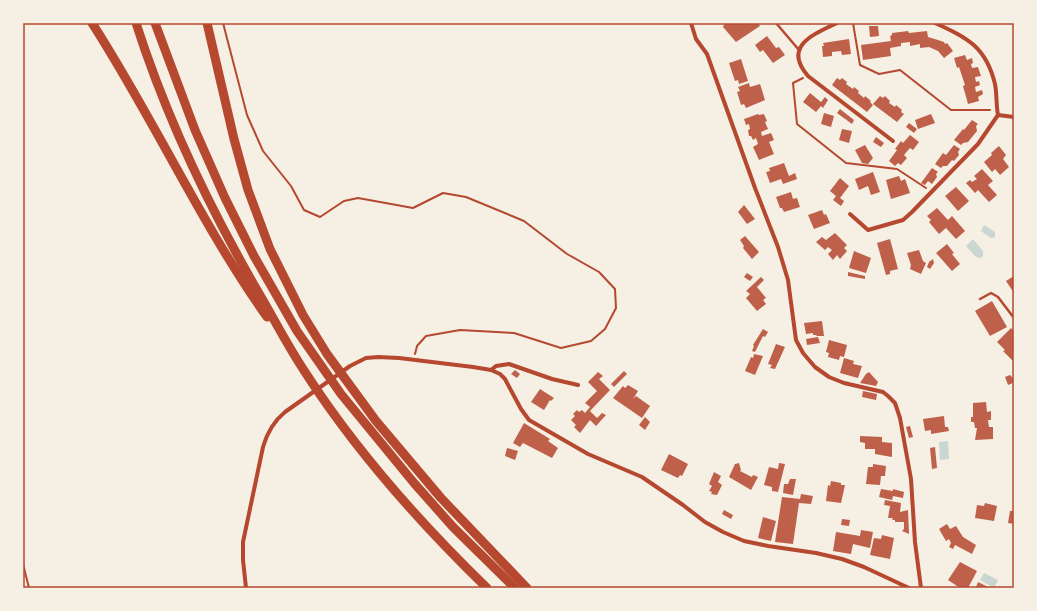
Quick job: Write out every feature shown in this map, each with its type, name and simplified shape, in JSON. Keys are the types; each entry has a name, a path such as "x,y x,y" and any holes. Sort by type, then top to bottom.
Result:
{"highway":[{"path":"92,23 127,78 210,227 242,280 304,371 345,429 384,478 440,541 487,588"},
{"path":"136,23 150,66 173,124 211,207 304,371"},
{"path":"155,23 195,130 225,198 254,256 297,331 341,394 404,471 453,527 515,588"},
{"path":"207,23 234,139 248,190 270,248 303,315 327,354 376,420 441,498 527,588"}],"street":[{"path":"691,23 696,39 706,54 778,247 788,280 796,340 803,353 815,367 829,377 844,383 882,392 895,403 900,418 911,479 914,542 921,588"},
{"path":"837,23 809,37 799,50 798,60 808,76 893,141"},
{"path":"850,214 868,230 903,220 978,144 997,112 995,85 988,64 978,47 955,32 935,23"},
{"path":"997,112 1014,117"},
{"path":"246,588 243,542 265,439 278,418 297,403 350,366 366,358 378,357 399,358 491,370 500,374 505,379 521,409 529,420 588,454 642,477 706,522 723,532 744,541 816,553 842,559 864,567 908,588"},
{"path":"491,370 496,366 509,364 552,380 578,386"}],"lane":[{"path":"776,23 799,50"},
{"path":"980,299 991,292 998,297 1014,318"}],"path":[{"path":"223,23 247,115 263,151 291,186 304,210 320,218 344,201 358,198 413,208 443,193 466,197 524,221 567,254 599,272 615,289 616,308 605,329 591,341 561,348 514,333 460,330 426,336 417,346 414,361"},
{"path":"853,23 860,66 879,74 900,70 950,110 997,112"},
{"path":"808,76 793,84 797,124 846,163 897,169 932,192"},
{"path":"23,564 28,588"}],"shaded area":[{"path":"984,225 995,232 995,237 991,238 981,231"},
{"path":"973,239 983,251 983,256 981,258 976,257 966,246"},
{"path":"948,441 949,459 940,460 939,442"},
{"path":"984,573 998,580 994,588 980,580"}],"building":[{"path":"725,23 758,23 760,26 736,42 723,27"},
{"path":"869,26 878,26 879,36 870,37"},
{"path":"908,31 909,33 927,31 928,37 944,42 945,44 947,43 953,51 944,58 938,51 929,47 920,48 920,44 910,46 910,42 901,43 901,46 890,48 891,56 863,60 861,45 891,41 890,36 892,33"},
{"path":"767,36 776,48 779,47 785,55 773,63 763,50 760,52 755,45"},
{"path":"849,39 851,54 842,55 841,51 832,52 832,56 823,57 823,43"},
{"path":"965,55 967,60 972,58 972,68 978,67 981,76 975,77 976,82 979,81 980,85 975,87 976,92 982,90 983,94 978,97 979,101 968,104 963,86 965,85 959,67 957,68 954,58"},
{"path":"741,59 748,81 739,84 738,80 735,81 729,63"},
{"path":"837,78 840,80 842,78 847,82 846,84 853,89 854,87 864,98 865,96 871,101 870,102 873,105 867,112 832,85"},
{"path":"749,83 750,87 760,84 765,100 746,108 744,104 741,105 737,92 740,91 738,87"},
{"path":"810,93 821,102 825,97 828,100 823,108 821,106 816,112 803,102"},
{"path":"880,96 883,98 885,96 890,101 889,103 895,107 896,105 902,110 901,112 904,114 897,122 873,104"},
{"path":"840,109 854,120 852,124 837,113"},
{"path":"824,113 834,116 831,127 821,124"},
{"path":"758,114 764,114 767,121 765,122 768,129 761,132 762,136 771,133 774,140 769,142 774,154 759,160 753,147 758,144 756,138 753,140 751,136 749,136 749,124 746,125 744,119"},
{"path":"931,114 935,123 918,129 915,120"},
{"path":"972,120 978,124 976,126 977,131 968,142 961,145 954,140"},
{"path":"909,123 917,129 914,133 906,127"},
{"path":"842,129 852,131 849,143 839,140"},
{"path":"910,135 919,142 913,150 910,148 904,155 907,158 901,165 898,163 895,166 889,161 897,150 895,149 901,141 903,143"},
{"path":"876,137 884,143 881,147 873,142"},
{"path":"865,145 873,158 868,164 862,163 855,150"},
{"path":"954,145 960,149 958,152 959,155 954,161 952,160 947,166 943,166 941,168 935,164 943,153 946,155"},
{"path":"999,146 1006,155 1003,159 1009,167 1000,175 995,169 992,172 984,162"},
{"path":"784,163 789,176 795,173 797,179 783,184 781,179 770,183 766,172 770,171 769,168"},
{"path":"932,168 938,172 936,174 937,177 932,184 928,181 925,185 921,183"},
{"path":"982,169 993,181 988,185 997,195 989,202 978,190 975,193 966,183 970,180 972,182 977,179 974,176"},
{"path":"873,172 880,192 871,195 868,186 859,190 855,179"},
{"path":"899,176 901,181 905,179 910,193 891,199 886,180"},
{"path":"840,178 849,186 840,198 844,201 841,206 833,200 836,196 830,191"},
{"path":"956,187 969,201 958,211 945,196"},
{"path":"791,192 793,199 797,198 800,207 784,212 782,208 780,208 776,197"},
{"path":"744,205 755,219 747,224 738,212"},
{"path":"937,208 948,220 952,216 965,231 956,239 946,228 939,234 929,222 931,220 927,216"},
{"path":"822,210 824,215 826,214 830,223 814,229 808,215"},
{"path":"835,233 847,245 844,248 847,251 840,259 837,255 833,260 828,254 832,250 828,247 825,250 816,242 822,237 826,240"},
{"path":"745,236 759,252 752,259 743,248 744,246 740,240"},
{"path":"890,239 898,269 890,271 890,274 886,275 877,243"},
{"path":"947,244 954,253 952,254 960,264 952,271 936,253"},
{"path":"919,250 923,261 926,263 921,274 910,269 911,265 907,253"},
{"path":"854,251 871,258 866,273 849,268"},
{"path":"933,259 934,263 930,269 927,267 929,262"},
{"path":"848,272 865,276 865,279 848,276"},
{"path":"747,273 753,277 750,281 744,277"},
{"path":"1014,276 1014,293 1006,281"},
{"path":"761,277 764,280 757,287 766,298 763,300 766,304 757,311 746,298 750,294 746,291"},
{"path":"992,301 1007,327 990,336 975,311"},
{"path":"822,321 824,336 813,335 813,333 806,334 804,323"},
{"path":"1011,328 1014,331 1014,362 1003,351 1005,350 997,342"},
{"path":"763,329 768,332 765,337 763,336 755,352 752,351 753,345"},
{"path":"818,337 820,343 807,345 806,339"},
{"path":"829,340 847,345 844,357 840,356 839,360 828,357 829,353 826,352"},
{"path":"776,344 785,347 775,369 770,368 772,365 768,364"},
{"path":"754,354 763,356 755,375 745,371 751,357 753,358"},
{"path":"844,358 854,361 853,364 862,366 858,378 840,373"},
{"path":"515,370 520,374 517,378 511,374"},
{"path":"624,371 627,374 614,387 611,384"},
{"path":"598,372 603,376 599,379 610,390 590,411 597,418 602,413 606,415 596,426 590,420 580,433 574,427 576,425 571,420 575,416 573,414 577,410 579,412 582,410 585,413 590,407 585,403 597,391 588,382"},
{"path":"869,372 878,382 876,386 860,383"},
{"path":"1010,375 1013,378 1013,383 1008,385 1005,377"},
{"path":"628,385 638,391 633,399 636,396 650,406 642,418 613,398 623,386 625,388"},
{"path":"540,389 554,398 551,401 550,400 544,410 531,402"},
{"path":"863,391 877,394 876,400 862,397"},
{"path":"986,402 987,412 991,411 991,420 988,420 989,427 993,427 993,439 975,440 977,428 975,428 974,422 971,422 971,417 973,417 973,403"},
{"path":"944,416 945,427 948,427 949,431 931,434 931,430 925,431 923,419"},
{"path":"645,417 650,422 645,430 639,425"},
{"path":"524,423 550,439 548,441 558,448 552,458 523,443 520,447 513,443"},
{"path":"910,426 913,437 909,438 906,427"},
{"path":"860,436 882,437 882,442 892,443 892,457 875,454 875,449 865,449 865,443 860,442"},
{"path":"935,447 937,468 932,469 930,448"},
{"path":"507,448 518,451 515,460 505,456"},
{"path":"669,454 688,464 682,476 680,475 678,478 661,470"},
{"path":"739,463 740,471 752,477 753,475 758,477 751,490 729,477 735,464"},
{"path":"779,463 785,464 778,492 772,491 772,487 764,485 769,467 778,469"},
{"path":"873,464 886,466 885,476 881,476 880,485 866,484 868,467 873,467"},
{"path":"714,472 721,476 718,482 722,485 717,495 711,494 712,492 709,491 712,486 709,484"},
{"path":"790,479 796,479 793,495 783,493 784,484 788,484"},
{"path":"831,481 845,485 841,503 826,501 828,485 830,486"},
{"path":"881,489 893,491 893,489 904,492 903,498 893,496 892,500 879,497"},
{"path":"801,494 813,496 811,504 799,503 793,544 775,542 782,497 800,499"},
{"path":"885,500 901,503 900,512 908,510 909,534 902,531 904,529 904,522 895,522 895,520 892,520 893,518 888,518 890,506 884,505"},
{"path":"985,503 997,506 994,521 975,518 977,505 984,506"},
{"path":"724,510 733,515 731,519 722,514"},
{"path":"1010,511 1014,511 1014,524 1008,523"},
{"path":"763,517 776,521 771,541 758,538"},
{"path":"842,519 850,520 849,526 841,525"},
{"path":"947,524 950,529 956,526 963,537 976,545 972,554 955,545 953,549 949,547 951,543 949,539 946,541 939,529"},
{"path":"861,530 873,532 870,548 853,544 851,554 833,551 836,532 860,536"},
{"path":"882,535 894,538 890,559 870,555 874,538 881,539"},
{"path":"960,562 977,571 968,588 960,588 948,580"},
{"path":"978,582 990,588 976,587"}]}
